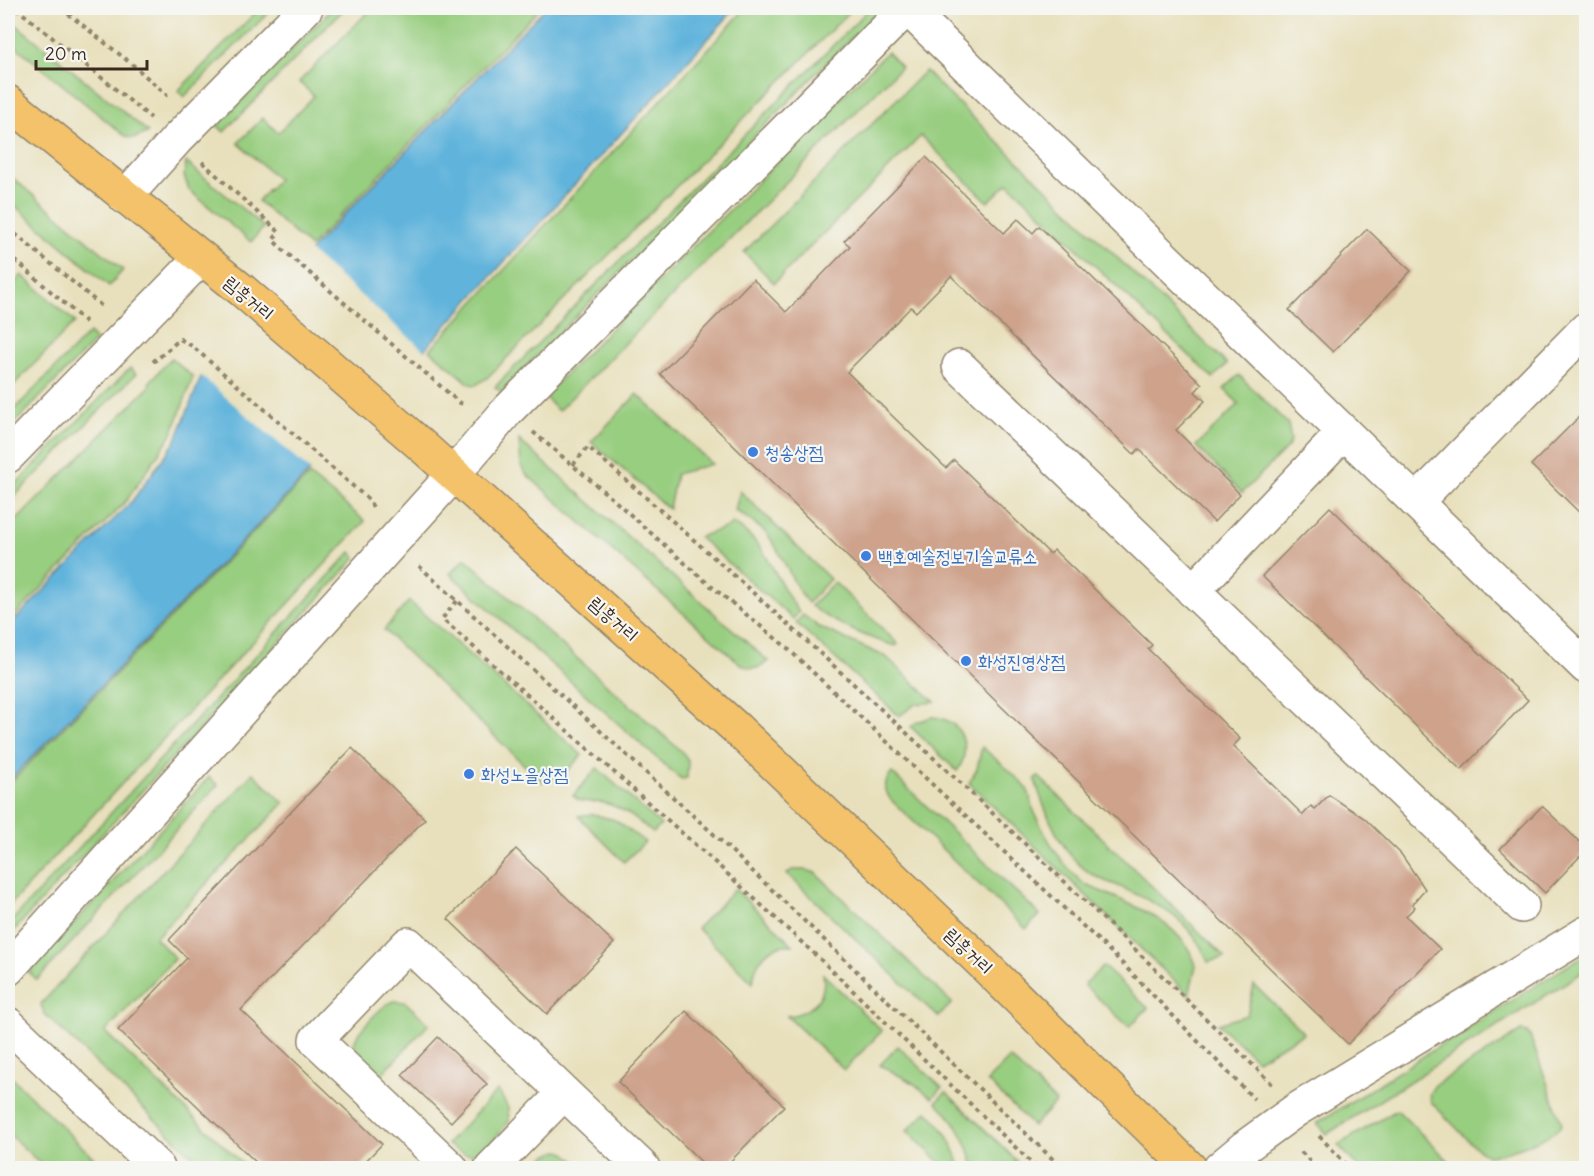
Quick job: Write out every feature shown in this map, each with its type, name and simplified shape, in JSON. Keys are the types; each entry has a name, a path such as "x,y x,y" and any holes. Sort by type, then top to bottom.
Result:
{"main road":[{"name":"림흥거리","path":"8,102 243,291 421,445 737,729 978,959 1190,1168"}],"street":[{"path":"125,197 195,121 306,8"},
{"path":"8,969 453,475 507,411 907,8 1587,667"},
{"path":"8,456 201,258"},
{"path":"1416,502 1587,329"},
{"path":"959,366 1522,906"},
{"path":"1193,591 1344,432"},
{"path":"1220,1168 1286,1117 1587,933"},
{"path":"451,1168 316,1040 408,944 643,1168"},
{"path":"8,1024 158,1168"},
{"path":"491,1168 564,1093"}],"path":[{"path":"61,8 133,64 195,121"},
{"path":"8,228 96,300 120,340"},
{"path":"282,249 460,403 507,411 573,465 706,582 785,646 1115,956 1251,1094 1286,1117 1350,1168"},
{"path":"8,254 79,315 155,361 180,339 192,346 369,500 392,542 720,840 1062,1168"},
{"path":"573,465 588,447 699,543 935,759 1253,1066 1317,1168"},
{"path":"457,601 442,619 726,872 1037,1168"}],"green space":[{"path":"260,8 273,8 184,97 178,91"},
{"path":"333,8 345,8 224,132 217,125"},
{"path":"372,8 540,8 310,247 258,201 278,179 238,143 263,118 278,133 314,96 299,82"},
{"path":"746,8 853,8 487,378 476,385 470,384 430,350"},
{"path":"870,8 881,8 501,392 495,387"},
{"path":"8,18 148,132 134,138 121,133 8,40"},
{"path":"887,52 901,67 558,411 544,396"},
{"path":"925,71 1227,364 1213,378 1008,183 988,202 921,136 774,283 744,252"},
{"path":"186,162 264,227 251,242 189,190 184,176"},
{"path":"8,174 123,270 109,286 8,200"},
{"path":"22,275 75,322 8,391 8,290"},
{"path":"89,333 96,340 8,430 8,416"},
{"path":"171,358 193,377 169,438 127,500 8,623 8,529 150,386 149,383"},
{"path":"130,368 136,374 8,503 8,492"},
{"path":"1239,375 1288,424 1291,440 1288,447 1242,493 1196,446 1239,404 1224,389"},
{"path":"637,394 712,464 676,474 669,509 591,442"},
{"path":"519,440 768,661 753,668 737,661 526,474 521,466"},
{"path":"309,475 365,521 8,907 8,785"},
{"path":"740,491 830,579 808,603 766,533 735,510"},
{"path":"732,523 755,541 770,563 799,612 793,619 699,537 731,526"},
{"path":"351,552 356,558 8,937 8,925"},
{"path":"465,558 683,753 688,761 687,778 682,779 677,776 450,574"},
{"path":"834,582 898,644 896,646 852,630 811,606"},
{"path":"409,601 582,755 560,779 542,782 384,630"},
{"path":"803,615 819,627 886,657 935,702 916,704 899,716 796,623"},
{"path":"932,717 951,723 962,736 964,753 957,771 911,727 917,722"},
{"path":"982,747 1027,789 1034,811 1049,841 1061,859 1084,884 1150,914 1177,935 1188,949 1196,965 1189,995 969,783 977,769"},
{"path":"597,768 661,825 653,833 618,808 604,803 580,800 573,796"},
{"path":"253,773 284,803 155,938 175,958 105,1032 247,1168 205,1168 44,1013 41,1004"},
{"path":"892,773 1040,915 1026,929 891,800 886,786"},
{"path":"1038,776 1226,957 1208,962 1192,934 1171,914 1145,899 1096,877 1080,865 1062,844 1055,831 1035,780"},
{"path":"209,777 218,785 37,980 29,972"},
{"path":"592,814 615,820 645,842 624,862 578,816"},
{"path":"792,870 816,873 952,1003 938,1017 787,874"},
{"path":"735,889 793,945 777,947 765,955 756,967 753,983 697,928"},
{"path":"1586,954 1586,970 1327,1134 1317,1123"},
{"path":"1103,966 1148,1008 1129,1027 1084,985"},
{"path":"823,974 882,1031 844,1070 787,1016 803,1012 815,1003 823,990"},
{"path":"1254,985 1304,1033 1257,1060 1218,1024 1247,1015"},
{"path":"394,1001 405,1002 429,1024 377,1079 357,1058 354,1046 360,1031 368,1022 383,1007"},
{"path":"1521,1031 1527,1032 1530,1036 1562,1124 1542,1139 1496,1155 1487,1155 1476,1148 1431,1102 1429,1094 1435,1085"},
{"path":"898,1046 942,1088 932,1098 913,1083 880,1065"},
{"path":"1010,1058 1056,1102 1033,1126 987,1081"},
{"path":"8,1074 104,1168 45,1168 8,1133"},
{"path":"498,1090 508,1108 509,1121 493,1140 481,1150 471,1154 460,1152 447,1144"},
{"path":"946,1092 1017,1161 1009,1168 974,1168 969,1150 960,1132 936,1102"},
{"path":"1397,1110 1456,1168 1359,1168 1338,1145"},
{"path":"927,1111 948,1137 960,1168 946,1168 907,1131"},
{"path":"559,1151 566,1153 583,1168 533,1168 547,1155"}],"water":[{"path":"545,8 736,8 433,340 298,484 8,782 8,627 132,501 175,442 204,370 316,244"}],"pier":[{"path":"307,249 426,352 313,473 199,374"}],"building":[{"path":"926,157 1004,233 1018,219 1033,233 1039,226 1202,384 1195,392 1205,401 1176,430 1240,494 1214,522 1139,449 1134,454 951,276 916,312 911,307 847,372 946,468 954,460 1050,554 1054,550 1152,645 1148,649 1240,739 1233,746 1303,815 1311,806 1315,809 1329,795 1364,818 1401,854 1425,889 1412,904 1415,907 1406,916 1440,949 1348,1044 660,374 753,279 786,312 850,246 844,241"},
{"path":"1367,229 1411,271 1333,352 1289,310"},
{"path":"1587,409 1587,520 1531,465"},
{"path":"1330,507 1528,700 1461,770 1262,576"},
{"path":"352,748 425,819 241,1010 382,1144 359,1168 262,1168 118,1030 187,958 169,940"},
{"path":"1542,806 1587,849 1545,893 1500,849"},
{"path":"516,849 614,943 547,1014 448,919"},
{"path":"686,1011 784,1106 724,1168 708,1168 618,1082"},
{"path":"438,1037 487,1084 451,1122 402,1075"}],"place":[{"name":"청송상점","path":"753,452"},
{"name":"백호예술정보기술교류소","path":"866,556"},
{"name":"화성진영상점","path":"966,661"},
{"name":"화성노을상점","path":"469,774"}]}
